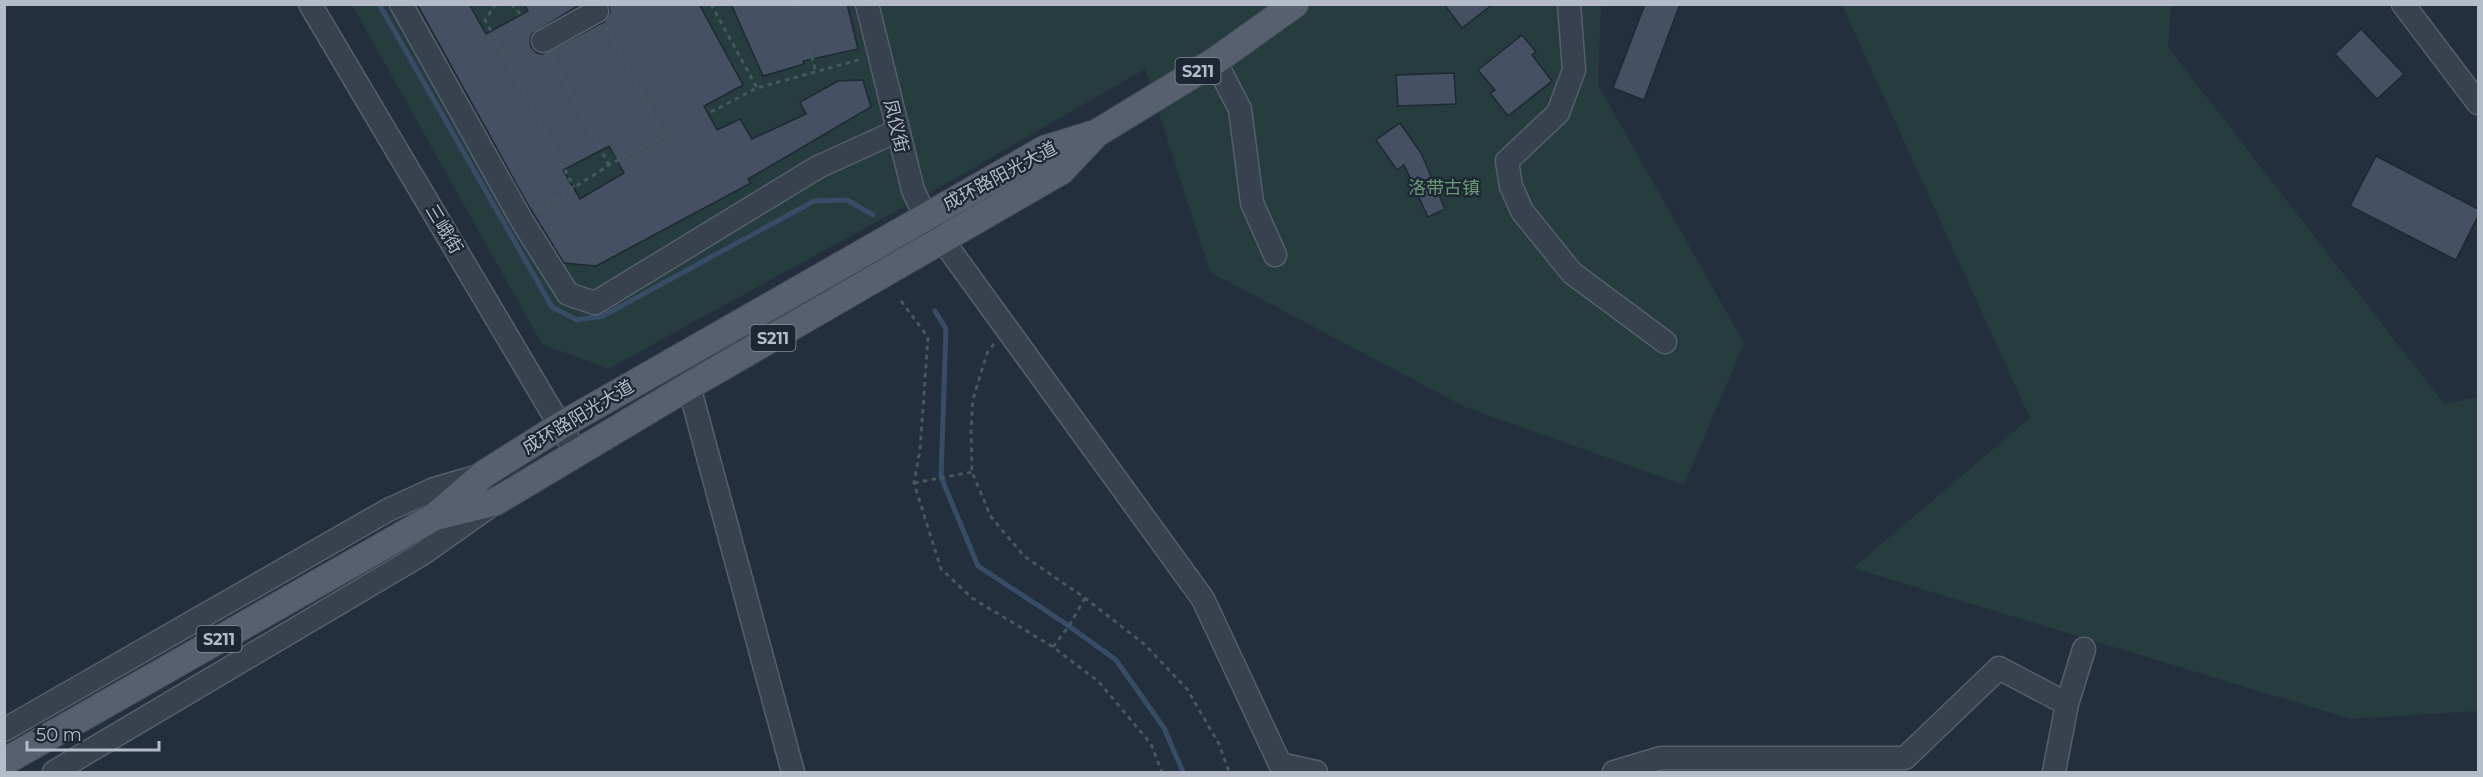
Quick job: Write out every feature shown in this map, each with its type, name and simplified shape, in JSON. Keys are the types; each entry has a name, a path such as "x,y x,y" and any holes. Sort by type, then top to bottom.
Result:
{"main road":[{"name":"S211","path":"1097,133 1215,61 1295,4"},
{"name":"成环路阳光大道","path":"4,762 434,517 484,474 560,426 1044,149 1097,133"},
{"name":"成环路阳光大道","path":"434,517 495,502 690,386 1062,171 1097,133"}],"street":[{"name":"三峨街","path":"310,4 577,454"},
{"path":"401,4 522,221 568,294 595,303 818,167 897,131"},
{"name":"凤仪街","path":"867,4 913,190 925,216 1203,599 1280,764 1316,772"},
{"path":"1569,4 1574,70 1558,113 1507,161 1511,186 1522,211 1572,273 1665,342"},
{"path":"2403,4 2478,103"},
{"path":"543,41 597,11"},
{"path":"1215,61 1240,109 1252,203 1275,255"},
{"path":"690,386 793,772"},
{"path":"4,730 388,510 434,489 484,474"},
{"path":"54,772 422,554 495,502"},
{"path":"2054,772 2067,704 2084,649"},
{"path":"1614,772 1661,758 1905,758 1999,668 2067,704"},
{"path":"1661,758 1690,772"}],"path":[{"path":"496,4 485,20 574,188"},
{"path":"512,4 522,13 543,41 609,165"},
{"path":"711,4 757,88"},
{"path":"796,4 816,72"},
{"path":"597,11 663,136"},
{"path":"522,221 609,165 757,88 879,54"},
{"path":"901,301 928,337 920,450 914,483 941,569 972,598 1053,647 1099,682 1151,744 1162,772"},
{"path":"1005,327 987,353 973,399 972,472 991,517 1024,556 1085,598 1144,644 1187,689 1219,744 1229,772"},
{"path":"914,483 972,472"},
{"path":"1053,647 1069,626 1085,598"}],"green space":[{"name":"洛带古镇","path":"352,5 1601,5 1598,85 1744,343 1684,485 1465,407 1210,272 1145,69 949,182 608,369 542,344"},
{"path":"1842,5 2171,5 2168,47 2444,404 2478,397 2478,711 2351,719 1853,568 2030,418"}],"building":[{"path":"417,4 469,4 486,34 528,11 524,4 581,4 532,34 531,47 537,53 543,54 604,22 610,12 609,4 699,4 743,85 704,106 717,130 740,119 752,139 806,114 800,102 838,81 863,80 871,107 748,179 751,183 596,266 564,263 528,205","holes":["609,146 624,173 580,199 563,170"]},
{"path":"731,4 847,4 858,49 803,61 804,64 763,76"},
{"path":"1444,4 1493,4 1462,28"},
{"path":"1645,4 1680,4 1644,100 1613,88"},
{"path":"2361,29 2404,74 2377,99 2335,54"},
{"path":"1522,35 1536,52 1532,55 1552,81 1508,116 1490,93 1495,90 1478,70"},
{"path":"1454,73 1456,104 1398,106 1396,75"},
{"path":"1400,123 1421,153 1445,209 1428,217 1404,165 1397,170 1376,140"},
{"path":"2376,156 2478,209 2478,216 2456,260 2350,206"}],"waterway":[{"path":"379,4 552,307 577,320 603,316 814,201 847,200 873,215"},
{"path":"935,311 946,329 941,477 978,566 1116,660 1164,728 1183,772"}]}
